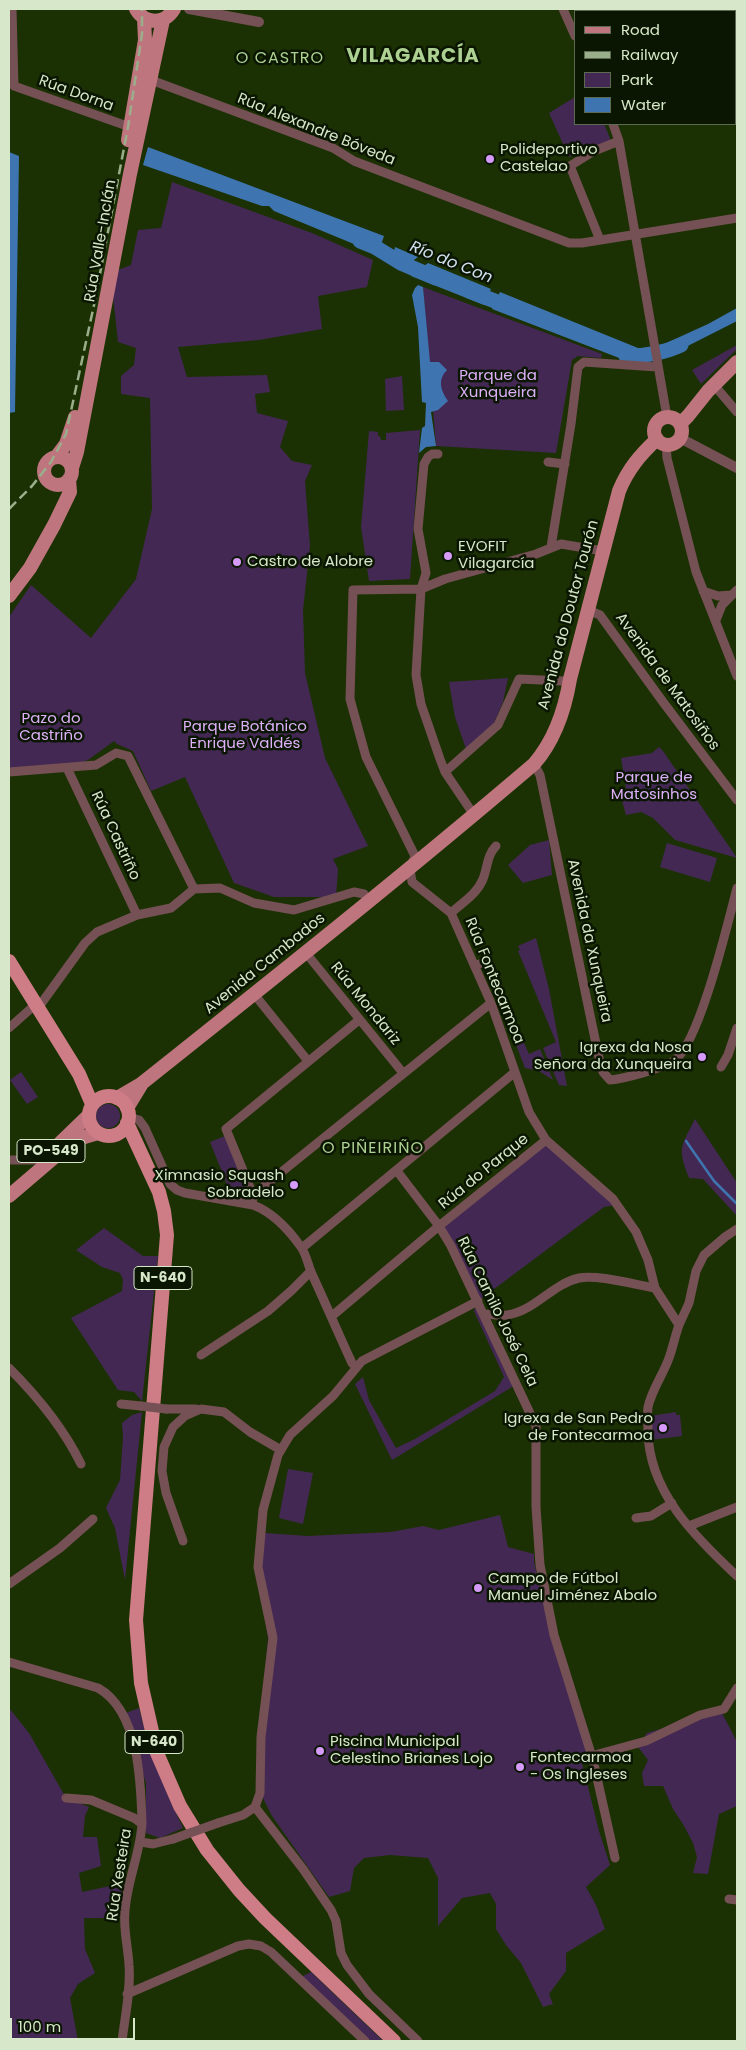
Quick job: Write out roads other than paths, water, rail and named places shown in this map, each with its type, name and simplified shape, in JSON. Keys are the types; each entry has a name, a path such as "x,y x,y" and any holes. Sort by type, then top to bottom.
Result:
{"highway":[{"path":"9,961 79,1074 90,1110 90,1124 98,1133"},
{"path":"79,1074 121,1108 122,1131 113,1136"},
{"path":"90,1110 98,1099 121,1108"},
{"name":"N-640","path":"121,1108 159,1192 167,1235 136,1620 141,1683 157,1753 180,1806 207,1850 239,1890 394,2041"},
{"name":"N-640","path":"98,1133 104,1136 113,1136 131,1149 150,1171"}],"main road":[{"path":"140,13 153,21 163,20 174,9"},
{"name":"Rúa Valle-Inclán","path":"58,516 59,500 55,484 47,479 44,471 46,462 57,456 66,444 71,432 78,401 144,49 140,13"},
{"name":"Rúa Valle-Inclán","path":"9,596 30,568 70,492 70,474 77,452 132,165 163,20"},
{"path":"680,431 674,418 667,417 656,423 654,431 662,442 674,443 688,416 714,384 737,362"},
{"name":"Avenida do Doutor Tourón","path":"410,869 534,764 545,751 567,696 570,678 619,491 635,460 662,442"},
{"path":"55,484 62,484 70,474 68,461 57,456"},
{"name":"Avenida Cambados","path":"121,1108 141,1084 306,953 368,900 410,869"},
{"name":"PO-549","path":"9,1187 40,1160 90,1110"},
{"name":"PO-549","path":"9,1196 71,1143 98,1133"}],"street":[{"name":"Rúa Dorna","path":"12,9 14,86 130,127"},
{"path":"189,9 260,22"},
{"path":"563,9 574,34"},
{"name":"Rúa Alexandre Bóveda","path":"151,80 333,148 354,161 569,243 577,244 737,218"},
{"path":"613,125 619,141 667,417"},
{"path":"600,240 570,166 594,152 619,141"},
{"path":"551,547 565,464 578,367 584,362 657,365"},
{"path":"714,384 737,412"},
{"path":"680,431 737,468"},
{"path":"662,442 694,564 737,676"},
{"path":"438,454 432,454 426,460 422,486 418,529 426,573 420,588 416,675 421,704 432,740 445,772 474,815"},
{"path":"548,462 565,464"},
{"path":"410,869 416,856 366,757 350,700 353,590 420,588 440,583 445,579 536,554 561,544 603,551"},
{"path":"703,591 718,596 734,592"},
{"path":"716,620 722,605 734,592"},
{"name":"Avenida de Matosiños","path":"588,610 600,614 652,688 737,800"},
{"path":"445,772 498,725 518,679 563,681 570,678"},
{"path":"9,772 96,765 116,753 128,756 194,889"},
{"name":"Avenida da Xunqueira","path":"534,764 540,775 599,1058 603,1072 610,1080 620,1080 667,1065 681,1054 702,1011 737,888"},
{"name":"Rúa Castriño","path":"67,768 137,915"},
{"name":"Rúa Fontecarmoa","path":"451,913 476,892 483,878 489,853 496,846"},
{"name":"Rúa Fontecarmoa","path":"410,869 412,882 451,913 491,1003 529,1112 546,1140 613,1199 636,1232 648,1260 655,1288 678,1324"},
{"path":"9,1028 37,1006 84,943 97,932 137,915 172,908 194,889 220,888 254,903 294,910 354,892 364,894 368,900"},
{"name":"Rúa Mondariz","path":"306,953 403,1073"},
{"path":"475,966 486,961 500,992"},
{"path":"254,994 308,1061"},
{"path":"121,1108 139,1120 146,1128 170,1184 176,1190 185,1193 253,1200 403,1073 491,1003"},
{"path":"356,1367 352,1363 302,1248 277,1220 253,1200 226,1129 359,1020"},
{"path":"721,1067 728,1055 737,1028"},
{"path":"302,1248 515,1072"},
{"name":"Rúa do Parque","path":"332,1316 439,1226 546,1140"},
{"path":"9,1160 40,1160"},
{"name":"Rúa Camilo José Cela","path":"397,1171 439,1226 478,1301 536,1426 536,1507 540,1565 554,1635 591,1756 615,1858"},
{"path":"737,1229 704,1255 696,1271 690,1303 678,1324 668,1359 654,1386 648,1409 648,1443 654,1474 672,1503 703,1545 737,1576"},
{"path":"201,1355 268,1311 311,1271"},
{"path":"484,1314 507,1315 524,1310 564,1284 580,1278 597,1278 655,1288"},
{"path":"141,1842 153,1844 173,1839 243,1815 255,1807 260,1794 261,1737 273,1638 258,1566 262,1510 278,1455 290,1435 333,1396 362,1361 478,1301"},
{"path":"9,1368 46,1408 68,1438 81,1464"},
{"path":"120,1404 224,1412 250,1432 281,1450"},
{"path":"183,1541 164,1486 162,1471 164,1447 173,1426 185,1416 201,1410"},
{"path":"636,1518 651,1516 672,1503"},
{"path":"689,1526 737,1507"},
{"path":"9,1584 60,1548 93,1519"},
{"path":"9,1662 98,1688 109,1694 114,1700 123,1714 130,1733 141,1784 142,1824"},
{"path":"591,1756 646,1741 700,1715 724,1709 737,1688"},
{"name":"Rúa Xesteira","path":"66,1798 90,1800 134,1818 142,1824 141,1842 125,1910 124,1929 129,1963 128,1994 122,2041"},
{"path":"255,1807 303,1869 331,1910 336,1921 341,1953 347,1965 369,1994 418,2041"},
{"path":"128,1994 238,1946 249,1944 261,1946 281,1961 365,2041"}],"water":[{"path":"148,147 384,236 378,254 274,211 269,206 262,206 143,165"},
{"path":"9,152 19,156 15,412 9,413"},
{"path":"395,247 418,257 401,270 392,259"},
{"path":"428,263 491,289 484,305 411,276"},
{"path":"418,285 423,287 430,362 439,362 447,370 442,378 441,386 448,401 438,410 431,412 436,446 426,447 419,453 422,428 425,426 426,403 422,402 418,327 412,295"},
{"path":"500,292 638,348 644,348 647,362 627,361 492,309"},
{"path":"737,308 737,321 664,358 662,345 708,324"}],"waterway":[{"name":"Río do Con","path":"360,241 375,247 401,263 436,278"},
{"name":"Río do Con","path":"469,291 513,308"},
{"name":"Río do Con","path":"626,356 654,354 681,345"},
{"path":"686,1141 714,1181 737,1204"}],"railway":[{"path":"9,509 32,486 51,462 66,434 94,305 128,127 142,34 142,9"}],"place":[{"name":"Polideportivo Castelao","path":"490,159"},
{"name":"EVOFIT Vilagarcía","path":"448,556"},
{"name":"Castro de Alobre","path":"237,562"},
{"name":"Igrexa da Nosa Señora da Xunqueira","path":"702,1057"},
{"name":"Ximnasio Squash Sobradelo","path":"294,1185"},
{"name":"Igrexa de San Pedro de Fontecarmoa","path":"663,1428"},
{"name":"Campo de Fútbol Manuel Jiménez Abalo","path":"478,1588"},
{"name":"Piscina Municipal Celestino Brianes Lojo","path":"320,1751"},
{"name":"Fontecarmoa - Os Ingleses","path":"520,1767"}],"district":[{"name":"VILAGARCÍA","path":"413,57"},
{"name":"O CASTRO","path":"280,59"},
{"name":"O PIÑEIRIÑO","path":"373,1149"}],"park label":[{"name":"Parque da Xunqueira","path":"498,384"},
{"name":"Pazo do Castriño","path":"51,728"},
{"name":"Parque Botánico Enrique Valdés","path":"245,736"},
{"name":"Parque de Matosinhos","path":"654,786"}]}
